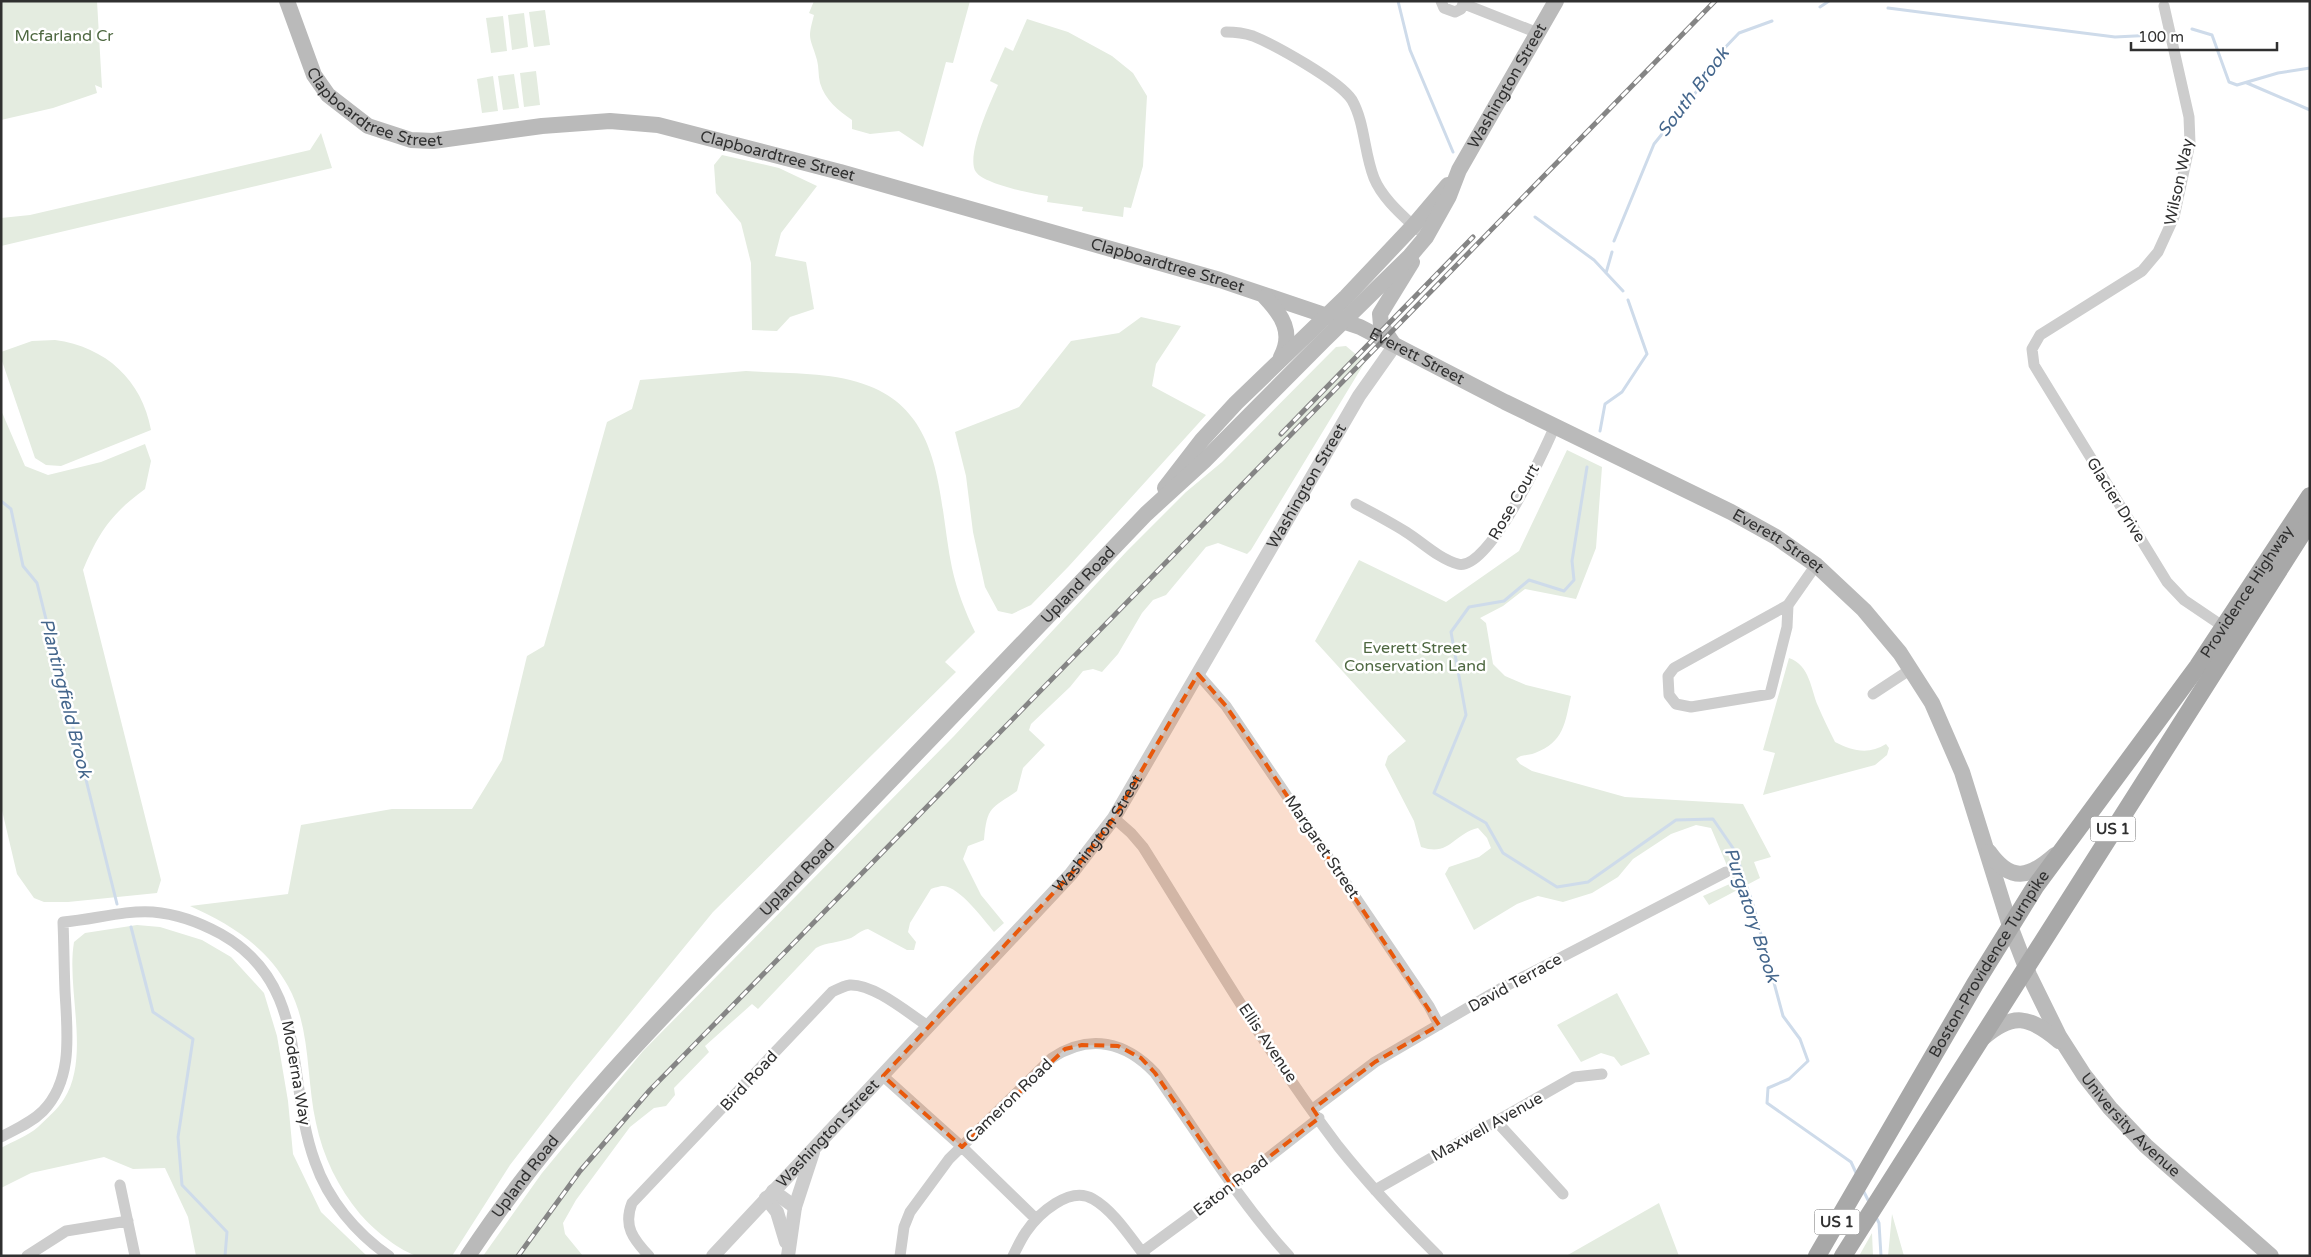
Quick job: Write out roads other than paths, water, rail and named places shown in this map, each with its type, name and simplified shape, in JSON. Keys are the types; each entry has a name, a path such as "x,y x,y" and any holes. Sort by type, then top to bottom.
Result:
{"main road":[{"name":"Clapboardtree Street","path":"287,1 314,75 328,95 368,126 396,136 433,141 542,126 610,121 658,125 840,172 1027,224 1220,280 1325,316"},
{"name":"Washington Street","path":"1343,321 1410,256 1426,237 1449,196 1459,170 1556,1"},
{"name":"Washington Street","path":"1325,316 1346,297 1414,225 1459,170"},
{"path":"1395,345 1381,325 1380,314 1426,237"},
{"path":"1263,296 1278,312 1286,327 1287,341 1279,360"},
{"name":"Everett Street","path":"1325,316 1343,321 1395,345 1555,426 1740,516 1816,565 1864,610 1911,669 1950,739 1970,794 2010,926 2025,966"},
{"name":"Upland Road","path":"1146,514 1202,440 1279,360 1325,316"},
{"name":"Upland Road","path":"468,1256 531,1166 569,1119 647,1033 1146,514 1204,462 1343,321"},
{"name":"Providence Highway","path":"2183,686 2224,628 2310,496"},
{"name":"Providence Highway","path":"2202,693 2310,521"},
{"name":"Boston-Providence Turnpike","path":"1817,1256 2010,926 2064,846 2183,686"},
{"name":"Boston-Providence Turnpike","path":"1843,1256 2025,966 2202,693"},
{"path":"1985,844 2002,867 2019,874 2034,871 2064,846"},
{"name":"University Avenue","path":"2025,966 2064,1046 2105,1101 2146,1146 2271,1256"},
{"path":"1974,1046 2000,1025 2015,1019 2037,1026 2064,1046"}],"street":[{"path":"1442,1 1444,8 1449,11 1456,12 1464,2 1538,33"},
{"name":"Wilson Way","path":"2032,354 2033,344 2040,335 2142,271 2158,252 2171,226 2190,136 2189,117 2164,6"},
{"path":"1226,32 1252,36 1264,41 1331,80 1347,93 1359,118 1374,178 1384,195 1426,237"},
{"name":"Washington Street","path":"713,1256 1071,874 1114,818 1356,402 1395,345"},
{"name":"Glacier Drive","path":"2032,354 2034,365 2167,582 2184,600 2224,628"},
{"name":"Rose Court","path":"1356,504 1404,531 1446,558 1459,564 1472,562 1493,540 1524,487 1555,426"},
{"path":"1788,606 1787,627 1770,694 1691,707 1676,704 1668,695 1668,676 1674,668 1788,606 1816,565"},
{"path":"1873,694 1911,669"},
{"name":"Margaret Street","path":"1198,674 1226,706 1266,764 1439,1025"},
{"name":"Ellis Avenue","path":"1114,818 1143,847 1254,1024 1338,1146 1375,1190 1438,1256"},
{"name":"David Terrace","path":"1316,1113 1375,1062 1500,989 1634,918 1672,902 1726,872"},
{"name":"Moderna Way","path":"1,1137 23,1126 44,1110 62,1078 67,1056 63,922 151,912 188,919 236,944 260,967 273,984 289,1025 305,1127 316,1165 327,1189 351,1223 389,1256"},
{"name":"Bird Road","path":"649,1256 630,1232 628,1220 632,1203 832,992 843,986 862,987 882,996 928,1026"},
{"name":"Cameron Road","path":"900,1256 904,1227 910,1212 949,1159 1059,1054 1082,1045 1118,1046 1141,1058 1155,1073 1261,1226 1289,1256"},
{"name":"Maxwell Avenue","path":"1375,1190 1574,1077 1602,1074"},
{"path":"883,1076 962,1147 1036,1219"},
{"name":"Eaton Road","path":"1144,1254 1232,1186 1316,1113"},
{"path":"1497,1122 1562,1194"},
{"path":"788,1254 795,1207 815,1147"},
{"path":"120,1185 135,1256"},
{"path":"769,1195 795,1207"},
{"path":"769,1195 784,1229 788,1254"},
{"path":"1014,1256 1026,1232 1036,1219 1054,1204 1067,1198 1087,1196 1105,1209 1144,1254"},
{"path":"27,1256 66,1231 128,1221"}],"waterway":[{"name":"Purgatory Brook","path":"1398,1 1410,50 1453,152"},
{"name":"South Brook","path":"1820,7 1829,1"},
{"name":"South Brook","path":"1888,8 2115,37 2155,35"},
{"name":"South Brook","path":"1614,241 1654,144 1705,81 1717,56 1739,33 1772,21"},
{"name":"South Brook","path":"2192,29 2212,35 2229,82 2237,85 2278,73 2310,68"},
{"path":"2247,83 2310,110"},
{"name":"Purgatory Brook","path":"1535,217 1594,260 1623,291"},
{"name":"South Brook","path":"1606,273 1612,252"},
{"name":"Purgatory Brook","path":"1600,431 1605,404 1622,392 1647,354 1628,300"},
{"name":"Purgatory Brook","path":"1587,467 1572,561 1574,580 1564,591 1529,580 1504,601 1469,607 1451,632 1466,715 1434,793 1486,823 1503,853 1557,887 1588,882 1676,820 1713,819 1735,851 1753,905 1783,1016 1800,1039 1808,1061 1789,1079 1768,1088 1767,1103 1851,1162 1857,1175"},
{"name":"Plantingfield Brook","path":"1,501 11,509 23,566 37,583 117,904"},
{"name":"Plantingfield Brook","path":"131,927 153,1012 193,1039 178,1137 182,1185 227,1232 225,1256"},
{"name":"Purgatory Brook","path":"1863,1190 1869,1202"},
{"name":"Purgatory Brook","path":"1876,1217 1879,1223 1881,1256"}],"railway":[{"path":"518,1256 580,1171 650,1090 1715,1"},
{"path":"1281,434 1473,237"}],"park label":[{"name":"Mcfarland Cr","path":"64,36"},
{"name":"Everett Street Conservation Land","path":"1415,657"}]}
